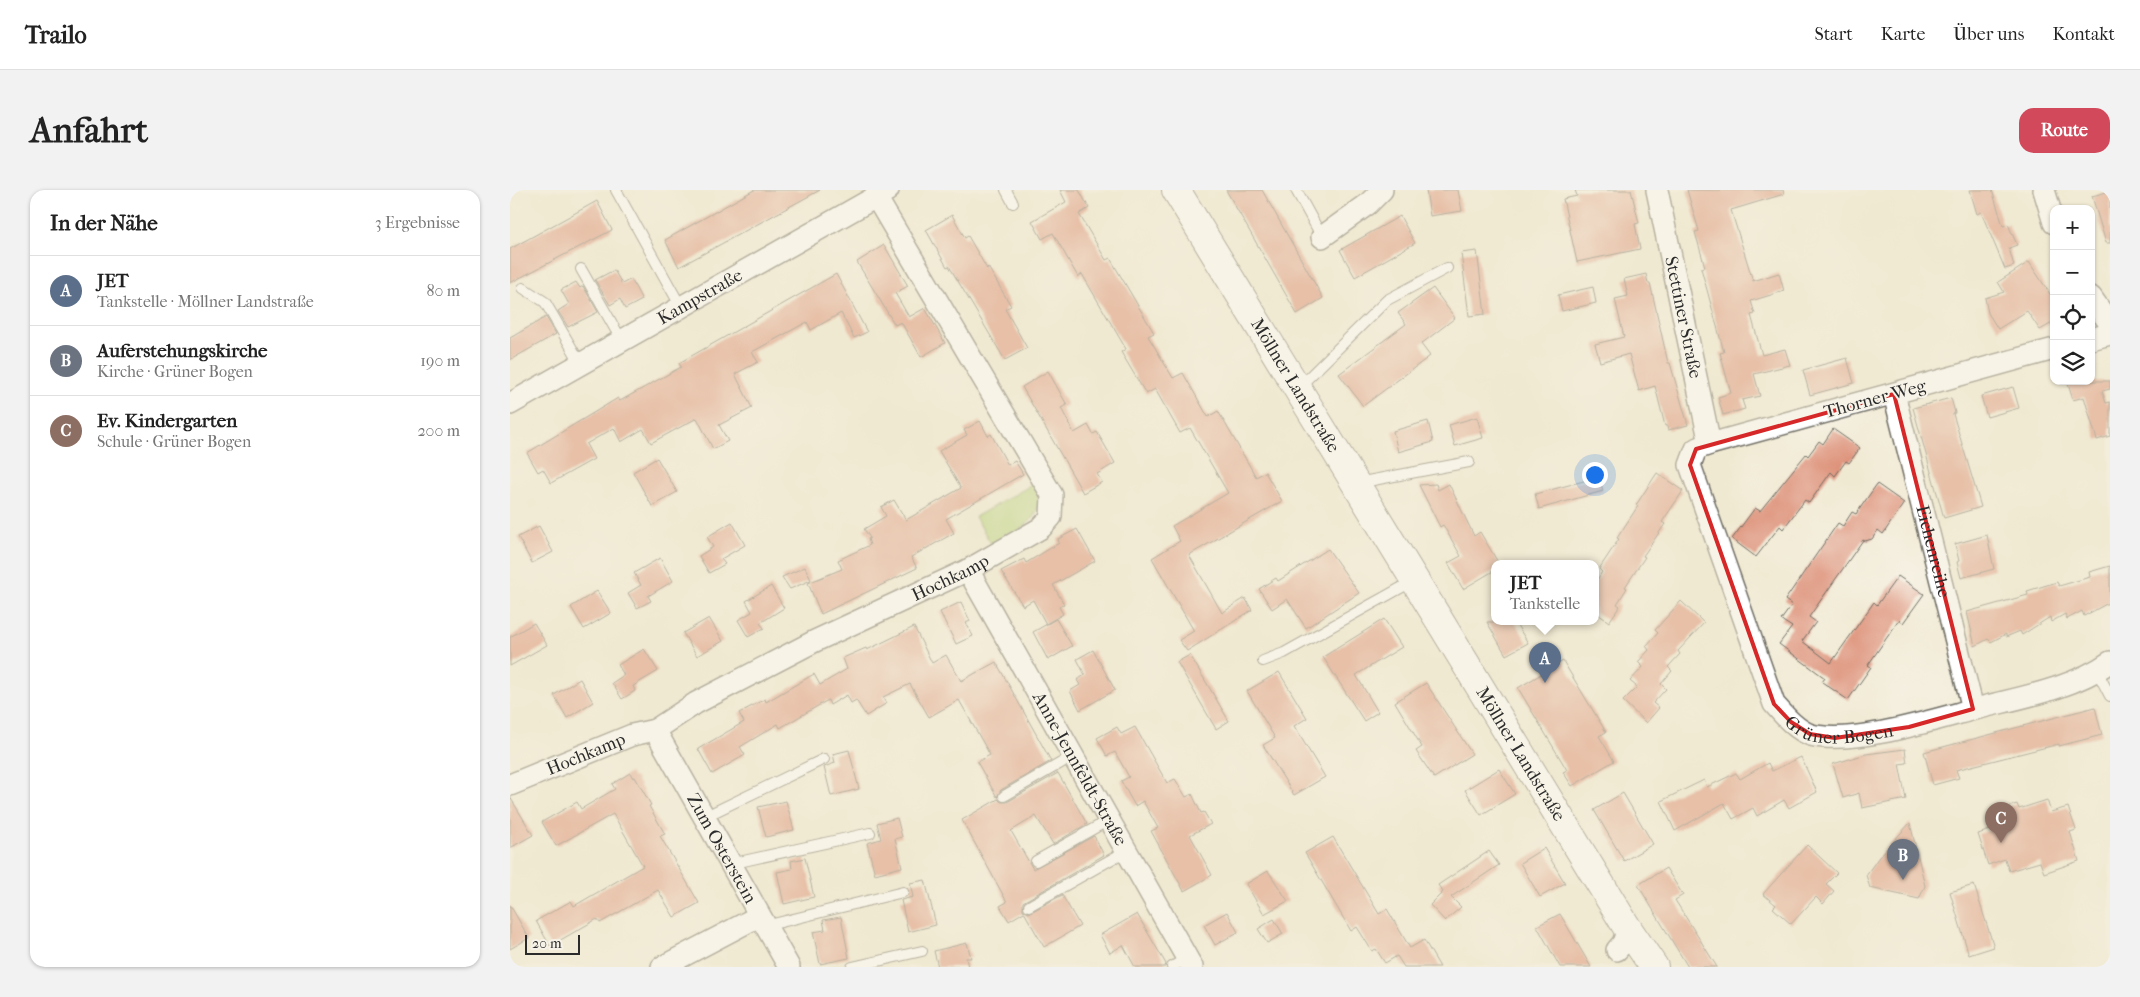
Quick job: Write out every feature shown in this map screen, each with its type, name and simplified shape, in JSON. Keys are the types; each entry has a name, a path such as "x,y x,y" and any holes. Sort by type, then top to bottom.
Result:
{"main road":[{"name":"Möllner Landstraße","path":"1176,190 1416,580 1623,939 1654,967"}],"street":[{"path":"1322,237 1368,204 1382,190"},
{"name":"Stettiner Straße","path":"1657,190 1703,446"},
{"path":"2044,190 2050,210"},
{"name":"Kampstraße","path":"510,404 882,193"},
{"name":"Hochkamp","path":"510,785 632,735 655,730 696,703 792,653 968,570 1042,528 1051,517 1052,495 882,193"},
{"path":"2095,303 2110,324"},
{"path":"2095,338 2110,334"},
{"name":"Thorner Weg","path":"1703,446 2050,350"},
{"name":"Eichenreihe","path":"1894,394 1973,709"},
{"name":"Grüner Bogen","path":"1703,446 1690,465 1774,704 1791,722 1810,734 1835,738 1909,727 2035,694 2103,666"},
{"name":"Anne-Jennfeldt-Straße","path":"968,570 1126,851 1184,964"},
{"name":"Zum Osterstein","path":"655,730 789,967"},
{"path":"662,967 762,921"}],"lane":[{"path":"616,190 681,307"},
{"path":"1006,190 1013,203"},
{"path":"1296,190 1322,237"},
{"path":"1297,389 1387,300 1447,268"},
{"path":"581,269 622,341"},
{"path":"523,288 545,302 581,364"},
{"path":"1356,484 1469,462"},
{"path":"1263,661 1284,653 1416,580"},
{"path":"2103,666 2110,696"},
{"path":"1004,796 1073,756"},
{"path":"704,817 824,759"},
{"path":"1036,861 1109,820"},
{"path":"730,864 870,833"},
{"path":"1029,906 1126,851"},
{"path":"762,921 903,892"},
{"path":"852,967 922,951"}],"highlighted area":[{"path":"1894,394 1973,709 1909,727 1835,738 1810,734 1791,722 1774,704 1690,465 1696,449"}],"green space":[{"path":"1035,483 1039,499 1038,508 1034,515 1029,522 1015,533 992,545 975,517"}],"building":[{"path":"754,190 820,190 679,267 665,240"},
{"path":"1060,190 1079,190 1089,208 1079,214 1106,260 1110,258 1154,333 1148,336 1173,378 1183,373 1208,417 1218,411 1256,477 1265,472 1282,501 1189,555 1222,613 1245,598 1252,610 1187,651 1179,640 1194,631 1152,558 1180,541 1172,526 1228,493 1190,428 1180,433 1155,389 1146,394 1121,352 1126,349 1082,274 1078,277 1053,233 1042,239 1032,221 1066,202"},
{"path":"1226,190 1262,190 1323,298 1297,314"},
{"path":"1426,190 1458,190 1462,211 1430,216"},
{"path":"1575,190 1631,190 1639,223 1635,224 1640,249 1577,262 1563,199 1577,196"},
{"path":"1687,190 1783,190 1784,194 1731,210 1753,281 1779,273 1784,291 1751,301 1755,314 1751,315 1762,355 1785,349 1790,365 1754,374 1760,396 1742,400 1745,409 1723,415 1718,397 1731,393 1720,353 1724,352 1701,268 1705,267 1695,232 1699,231"},
{"path":"1970,190 1992,190 2003,226 2008,224 2017,245 2009,248 2014,266 2005,269 1981,212 1977,214"},
{"path":"2110,191 2110,243 2106,243 2092,196"},
{"path":"597,201 612,230 510,283 510,249"},
{"path":"952,215 965,238 968,236 1011,306 1005,309 1027,348 1005,360 926,230"},
{"path":"1400,216 1415,243 1355,277 1340,250"},
{"path":"884,245 908,286 895,293 909,317 925,308 945,343 921,357 901,322 895,325 857,262"},
{"path":"1477,251 1485,314 1469,316 1461,253"},
{"path":"2029,262 2050,294 2050,324 2040,330 2027,311 1998,329 1988,313 1985,298 2004,292 1998,282"},
{"path":"614,270 622,284 631,279 642,300 625,309 620,299 610,305 595,280"},
{"path":"836,274 867,332 854,338 841,313 811,330 807,322 752,352 758,362 735,374 752,408 719,425 728,441 713,449 697,418 651,443 643,429 621,442 614,428 586,444 594,459 551,483 543,469 538,472 527,453 618,398 620,401 681,367 679,363"},
{"path":"1646,274 1648,283 1650,283 1668,363 1670,363 1688,425 1668,430 1667,426 1665,426 1655,386 1639,391 1629,354 1600,362 1595,344 1624,337 1615,299 1628,296 1624,279"},
{"path":"576,282 580,288 583,286 598,312 568,327 558,311 569,304 561,290"},
{"path":"1593,287 1596,303 1562,311 1558,295"},
{"path":"1433,288 1455,318 1421,344 1430,356 1363,406 1339,374 1406,324 1398,313"},
{"path":"546,317 556,334 510,360 510,338"},
{"path":"1847,358 1854,383 1810,395 1803,370"},
{"path":"1048,371 1067,405 1061,408 1074,433 1088,425 1093,434 1097,432 1115,463 1097,474 1102,482 1083,493 1022,387"},
{"path":"2095,381 2110,381 2110,389 2102,391 2106,403 2110,402 2110,436 2097,440 2084,397 2073,400 2068,385 2095,385"},
{"path":"2013,387 2019,408 1987,417 1981,396"},
{"path":"1951,398 1955,413 1953,414 1981,507 1944,518 1913,408"},
{"path":"1477,417 1483,438 1455,446 1449,425"},
{"path":"980,421 988,436 991,434 1008,465 1015,461 1023,474 946,519 954,533 911,557 917,568 821,614 808,583 842,569 838,560 870,545 868,539 870,538 864,529 886,516 881,507 894,500 906,520 961,488 939,451 967,435 964,430"},
{"path":"1428,421 1433,442 1398,452 1393,431"},
{"path":"1833,429 1860,448 1849,463 1846,461 1835,476 1831,472 1809,503 1805,500 1783,529 1780,526 1756,557 1732,539 1755,508 1760,511 1806,454 1808,456 1819,441 1823,444"},
{"path":"657,458 677,492 652,506 633,472"},
{"path":"1657,473 1683,491 1662,522 1665,524 1625,587 1627,588 1617,604 1620,606 1609,622 1599,615 1599,577 1602,572 1599,569 1619,539 1617,538 1638,506 1636,505"},
{"path":"1599,477 1603,491 1539,509 1535,494"},
{"path":"1436,484 1438,490 1449,484 1474,536 1480,532 1497,560 1491,560 1491,572 1463,589 1448,563 1461,556 1443,525 1440,527 1419,485"},
{"path":"1877,484 1904,503 1883,534 1878,530 1872,539 1863,540 1809,617 1816,622 1802,641 1831,663 1874,602 1877,605 1898,576 1924,594 1903,623 1899,620 1868,665 1871,667 1848,700 1822,682 1825,678 1779,644 1792,627 1781,620 1792,605 1785,600 1838,523 1843,526 1852,512 1856,514"},
{"path":"732,522 745,545 721,559 725,564 709,573 699,556 713,547 707,537"},
{"path":"539,526 553,552 532,563 518,537"},
{"path":"1077,529 1095,561 1053,585 1064,604 1059,607 1063,614 1046,624 1033,600 1023,606 1001,571 1024,559 1026,563 1059,543 1058,539"},
{"path":"1987,535 1994,569 1961,578 1955,544"},
{"path":"1328,549 1359,593 1306,628 1287,599 1272,609 1259,589 1276,578 1278,581"},
{"path":"660,558 673,581 648,596 651,601 637,608 628,593 641,585 634,573"},
{"path":"2110,566 2110,602 2084,616 2082,611 2067,619 2065,614 2051,622 2050,617 2022,635 2020,631 2006,637 2006,634 1991,642 1988,639 1975,646 1967,612 2028,595 2027,591 2057,582 2059,586 2090,577 2089,572"},
{"path":"805,567 811,580 790,589 782,577"},
{"path":"771,586 784,608 760,623 764,628 748,637 738,620 752,612 746,601"},
{"path":"597,591 611,613 584,629 571,607"},
{"path":"1681,601 1704,623 1678,651 1680,654 1668,667 1672,671 1661,684 1666,689 1653,703 1659,708 1646,723 1623,701 1637,687 1630,681 1643,667 1638,662 1649,650 1646,646 1658,633 1655,630"},
{"path":"961,602 970,621 966,623 973,636 956,644 940,612"},
{"path":"709,618 723,641 697,656 683,633"},
{"path":"1056,619 1072,646 1048,660 1033,632"},
{"path":"1384,619 1402,647 1356,675 1378,712 1364,721 1323,657"},
{"path":"1487,622 1491,622 1491,625 1517,625 1528,643 1506,655"},
{"path":"534,623 547,645 510,666 510,637"},
{"path":"914,627 932,663 946,655 961,681 996,662 1051,761 1001,790 997,797 977,762 990,755 959,700 929,717 910,684 883,697 887,703 866,716 856,700 851,703 847,695 830,705 828,700 780,728 778,724 740,747 745,755 712,774 698,749 744,722 739,713 765,699 766,702 814,674 820,685 847,669 843,658 866,648 867,650"},
{"path":"644,649 658,671 633,686 635,691 622,699 612,683 624,675 618,665"},
{"path":"1093,650 1115,690 1080,710 1070,691 1080,685 1077,680 1085,675 1077,659"},
{"path":"1190,655 1229,721 1216,729 1177,662"},
{"path":"1563,661 1606,732 1599,736 1614,761 1572,786 1563,772 1567,770 1518,688"},
{"path":"1279,672 1307,718 1294,726 1325,777 1294,795 1263,745 1275,738 1247,691"},
{"path":"580,679 593,702 567,718 554,695"},
{"path":"1426,683 1472,754 1434,778 1416,751 1422,747 1395,702"},
{"path":"2095,707 2102,735 1956,770 1959,778 1933,785 1924,752"},
{"path":"1117,727 1121,734 1135,727 1167,783 1175,779 1186,797 1192,794 1201,813 1204,812 1211,824 1190,835 1212,875 1184,891 1151,831 1158,828 1143,801 1135,806 1121,781 1129,777 1115,752 1107,756 1097,738"},
{"path":"1905,749 1907,763 1899,764 1906,799 1862,808 1859,793 1843,798 1833,764 1866,754"},
{"path":"849,750 859,789 831,796 824,767 835,763 833,754"},
{"path":"1801,757 1817,792 1789,808 1784,800 1757,816 1753,808 1733,819 1724,803 1675,831 1661,801 1704,780 1707,787 1736,773 1740,779 1768,763 1772,771"},
{"path":"1499,769 1515,794 1481,815 1465,790"},
{"path":"630,773 633,778 635,777 651,805 649,806 665,834 660,836 699,903 674,917 658,890 600,923 597,919 550,946 536,921 571,901 574,906 643,866 613,814 556,846 542,822 577,802 581,809 615,789 612,784"},
{"path":"1058,773 1087,824 1053,844 1036,816 1011,831 1033,869 1094,836 1104,855 1023,902 1023,910 1029,913 1062,895 1080,926 1044,947 1024,912 1009,921 1000,906 1007,902 962,820 998,799 1001,802 1007,802"},
{"path":"1623,793 1653,844 1624,861 1594,810"},
{"path":"510,797 533,835 510,848"},
{"path":"2047,800 2051,812 2068,807 2076,830 2070,832 2079,861 2044,873 2040,862 2009,871 2005,859 1988,865 1978,834 1996,828 1991,812 2017,804 2019,809"},
{"path":"786,801 794,830 766,837 758,807"},
{"path":"897,818 902,837 895,839 902,867 875,874 867,843 881,839 877,823"},
{"path":"1910,823 1925,886 1919,899 1870,888 1866,875 1879,857"},
{"path":"1333,837 1379,914 1387,909 1410,948 1424,940 1440,967 1404,967 1397,956 1385,963 1376,949 1372,951 1357,927 1351,931 1305,853"},
{"path":"1807,845 1837,873 1826,884 1834,891 1823,904 1816,897 1791,924 1773,908 1776,905 1763,894"},
{"path":"1544,848 1565,883 1540,897 1520,863"},
{"path":"1489,851 1499,865 1451,897 1461,907 1445,921 1430,905 1443,892 1438,885"},
{"path":"805,858 814,897 784,904 777,872 792,869 791,861"},
{"path":"1666,868 1683,895 1675,900 1717,967 1688,967 1638,885"},
{"path":"1268,871 1288,901 1264,914 1246,884"},
{"path":"925,880 936,925 908,932 901,900 913,897 910,883"},
{"path":"1974,885 1994,947 1969,955 1950,892"},
{"path":"510,905 529,938 510,949"},
{"path":"1227,912 1238,932 1215,945 1204,925"},
{"path":"1137,914 1166,964 1165,967 1135,967 1123,945 1110,953 1100,935"},
{"path":"1560,914 1591,967 1560,967 1537,926"},
{"path":"841,917 849,958 820,964 813,932 825,930 823,920"},
{"path":"1274,919 1283,934 1267,943 1258,929"},
{"path":"967,943 971,958 966,958 968,967 938,967 934,951"}],"place":[{"name":"JET","path":"1545,683"},
{"name":"Ev. Kindergarten","path":"2001,843"},
{"name":"Auferstehungskirche","path":"1903,880"}]}
